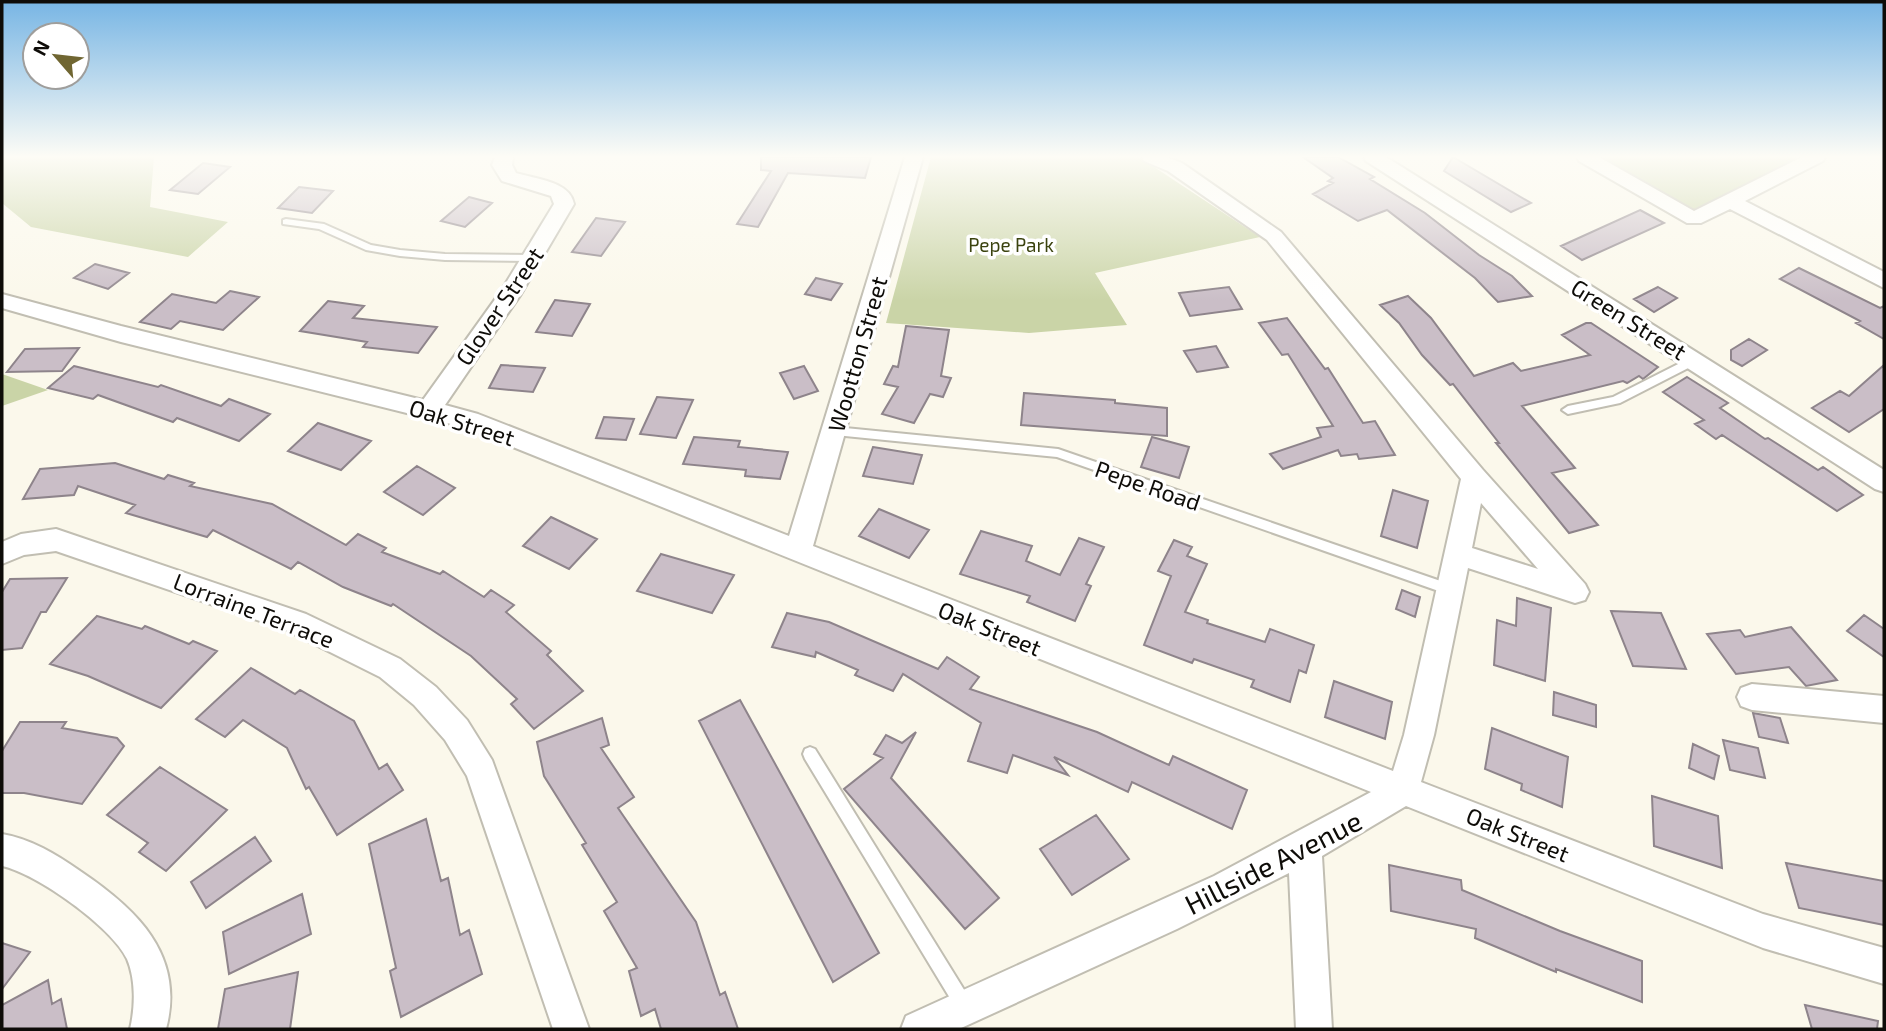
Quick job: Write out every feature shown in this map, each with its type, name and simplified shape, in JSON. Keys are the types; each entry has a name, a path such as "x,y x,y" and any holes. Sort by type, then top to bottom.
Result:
{"street":[{"name":"Glover Street","path":"429,410 533,258 563,205"},
{"name":"Wootton Street","path":"798,551 900,205"},
{"path":"1230,205 1274,236 1474,477 1575,592 1458,554"},
{"name":"Green Street","path":"1449,205 1694,360 1879,471"},
{"path":"1670,205 1694,219 1722,205"},
{"path":"1738,205 1884,281"},
{"path":"2,301 85,324"},
{"name":"Oak Street","path":"85,324 468,420 1763,931 1884,966"},
{"path":"1403,788 1419,735 1474,477"},
{"name":"Lorraine Terrace","path":"2,553 21,545 56,540 202,588 296,622 390,668 425,696 456,730 481,770 571,1029"},
{"path":"1752,697 1884,709"},
{"name":"Hillside Avenue","path":"919,1029 1207,898 1343,828 1403,788"},
{"path":"1305,848 1314,1029"},
{"path":"2,850 40,863 127,926 144,956 150,974 152,1016 148,1029"}],"lane":[{"path":"286,222 321,226 369,248 400,253 445,257 533,258"},
{"path":"1568,410 1616,400 1694,360"},
{"name":"Pepe Road","path":"835,431 1058,453 1450,590"},
{"path":"810,754 965,1008"}],"green space":[{"path":"5,205 150,205 228,222 188,257 31,227"},
{"name":"Pepe Park","path":"918,205 1212,205 1260,237 1095,273 1127,325 1029,333 886,323"},
{"path":"1681,205 1703,205 1691,211"},
{"path":"2,374 48,390 2,406"}],"building":[{"path":"281,205 320,205 312,213 278,208"},
{"path":"460,205 490,205 465,227 441,221"},
{"path":"749,205 770,205 758,227 737,224"},
{"path":"1332,205 1412,205 1512,276 1532,296 1498,302 1475,278 1387,210 1358,221"},
{"path":"1500,205 1526,205 1511,212"},
{"path":"1640,210 1664,223 1582,260 1561,246"},
{"path":"596,218 625,222 601,256 572,252"},
{"path":"95,264 129,273 108,289 74,278"},
{"path":"1799,268 1880,308 1884,306 1884,339 1856,323 1860,321 1780,279"},
{"path":"816,278 842,284 831,300 805,294"},
{"path":"1229,287 1242,309 1190,316 1179,293"},
{"path":"1658,287 1677,298 1654,312 1634,299"},
{"path":"230,291 259,297 223,330 180,321 171,329 140,322 172,294 216,303"},
{"path":"1408,296 1431,318 1474,376 1513,363 1521,371 1590,355 1562,335 1586,323 1591,323 1658,367 1643,379 1639,376 1627,383 1623,381 1522,406 1575,468 1552,473 1598,525 1569,533 1496,443 1499,443 1453,384 1450,385 1422,355 1399,323 1380,305"},
{"path":"555,300 590,304 572,336 536,332"},
{"path":"328,301 364,306 353,318 437,327 418,353 363,347 367,342 300,331"},
{"path":"1287,318 1325,369 1328,368 1363,423 1375,421 1395,455 1359,459 1357,454 1341,456 1338,450 1283,469 1270,454 1321,437 1317,428 1333,426 1288,354 1282,355 1259,323"},
{"path":"906,326 949,330 941,376 951,378 943,397 930,394 914,423 882,414 898,387 884,384 893,366 898,367"},
{"path":"1749,339 1767,350 1742,366 1731,360 1731,350"},
{"path":"1216,346 1228,367 1197,372 1184,351"},
{"path":"79,348 62,371 7,372 25,349"},
{"path":"501,365 545,368 533,392 489,388"},
{"path":"1884,365 1884,409 1849,432 1812,408 1840,391 1849,396"},
{"path":"74,366 158,387 161,385 221,406 229,399 270,414 239,441 177,418 173,422 98,395 93,399 48,388"},
{"path":"804,366 818,391 794,399 780,373"},
{"path":"1687,377 1728,403 1720,408 1765,439 1768,438 1818,470 1823,467 1863,495 1837,511 1722,435 1716,439 1695,424 1704,420 1663,392"},
{"path":"1024,393 1115,400 1115,403 1167,408 1167,436 1021,425"},
{"path":"657,397 693,400 676,438 640,434"},
{"path":"604,417 634,419 626,440 596,438"},
{"path":"318,423 371,441 341,470 288,451"},
{"path":"694,437 740,441 738,447 788,452 780,479 745,476 746,470 683,464"},
{"path":"1152,437 1189,447 1179,478 1141,467"},
{"path":"873,447 922,455 913,484 863,476"},
{"path":"115,463 164,479 168,475 194,483 190,486 272,504 346,545 358,534 386,548 382,552 440,574 443,571 484,597 491,590 514,605 506,612 551,651 547,655 583,691 534,729 511,704 517,699 471,656 393,604 391,606 343,587 298,562 291,569 213,530 207,537 126,513 135,505 78,486 74,495 23,499 40,469"},
{"path":"417,466 455,488 423,515 384,492"},
{"path":"1393,490 1428,501 1417,548 1381,536"},
{"path":"879,509 929,530 909,558 859,536"},
{"path":"551,517 597,539 569,569 523,546"},
{"path":"981,531 1032,546 1026,561 1060,575 1079,538 1104,547 1086,584 1091,586 1075,621 1027,602 1030,596 960,574"},
{"path":"1174,540 1192,547 1187,556 1207,564 1185,612 1208,620 1207,623 1265,642 1270,629 1314,645 1306,673 1299,670 1290,702 1251,687 1254,680 1194,659 1192,663 1144,645 1171,576 1158,571"},
{"path":"661,554 734,575 712,613 637,591"},
{"path":"67,578 46,612 41,612 22,648 2,650 2,592 10,579"},
{"path":"1402,590 1420,597 1415,617 1396,609"},
{"path":"1517,598 1551,608 1545,681 1494,665 1497,620 1516,626"},
{"path":"1611,611 1661,613 1686,669 1633,666"},
{"path":"787,613 829,622 938,669 947,657 979,677 970,689 1097,732 1169,765 1173,756 1247,790 1232,829 1132,782 1128,792 1054,757 1068,775 1013,755 1007,773 968,761 981,723 903,674 893,691 855,675 858,670 816,652 815,657 772,647"},
{"path":"1864,615 1884,629 1884,657 1847,631"},
{"path":"97,616 142,629 145,626 189,644 193,641 217,651 161,708 88,676 50,664"},
{"path":"1791,627 1837,680 1806,686 1789,667 1736,674 1707,634 1740,630 1745,637"},
{"path":"251,668 295,694 300,690 354,721 379,769 387,764 403,790 337,835 309,787 306,789 287,748 243,720 225,737 196,719"},
{"path":"1334,681 1392,702 1385,739 1325,717"},
{"path":"1554,692 1596,705 1596,727 1553,715"},
{"path":"740,700 879,953 833,982 699,721"},
{"path":"1753,713 1780,718 1788,743 1759,737"},
{"path":"602,718 609,745 601,748 634,797 618,808 696,922 720,995 725,992 738,1029 661,1029 655,1009 641,1016 629,971 637,968 604,911 617,902 582,845 586,843 544,776 537,742"},
{"path":"20,722 66,722 62,728 117,738 124,746 82,804 24,793 2,793 2,751"},
{"path":"1492,728 1568,757 1562,807 1521,790 1522,784 1485,769"},
{"path":"916,732 891,778 999,898 965,929 844,789 883,758 874,754 886,735 902,743"},
{"path":"1723,740 1758,748 1765,778 1730,770"},
{"path":"1693,744 1719,756 1714,779 1689,768"},
{"path":"160,767 227,810 166,871 139,852 148,843 107,815"},
{"path":"1652,796 1718,816 1722,868 1654,846"},
{"path":"1096,815 1129,859 1072,895 1040,849"},
{"path":"426,819 441,881 448,878 460,935 469,930 482,974 401,1017 390,971 396,968 369,844"},
{"path":"255,837 271,861 206,908 191,882"},
{"path":"1786,863 1884,881 1884,925 1799,908"},
{"path":"1389,865 1461,880 1462,890 1560,931 1642,961 1642,1002 1556,969 1556,972 1475,938 1476,929 1391,911"},
{"path":"302,894 311,934 229,974 223,932"},
{"path":"2,943 30,952 2,989"},
{"path":"298,972 290,1029 218,1029 225,989"},
{"path":"48,980 52,1004 61,999 67,1029 2,1029 2,1005"},
{"path":"1805,1005 1878,1021 1877,1029 1812,1029"}]}
